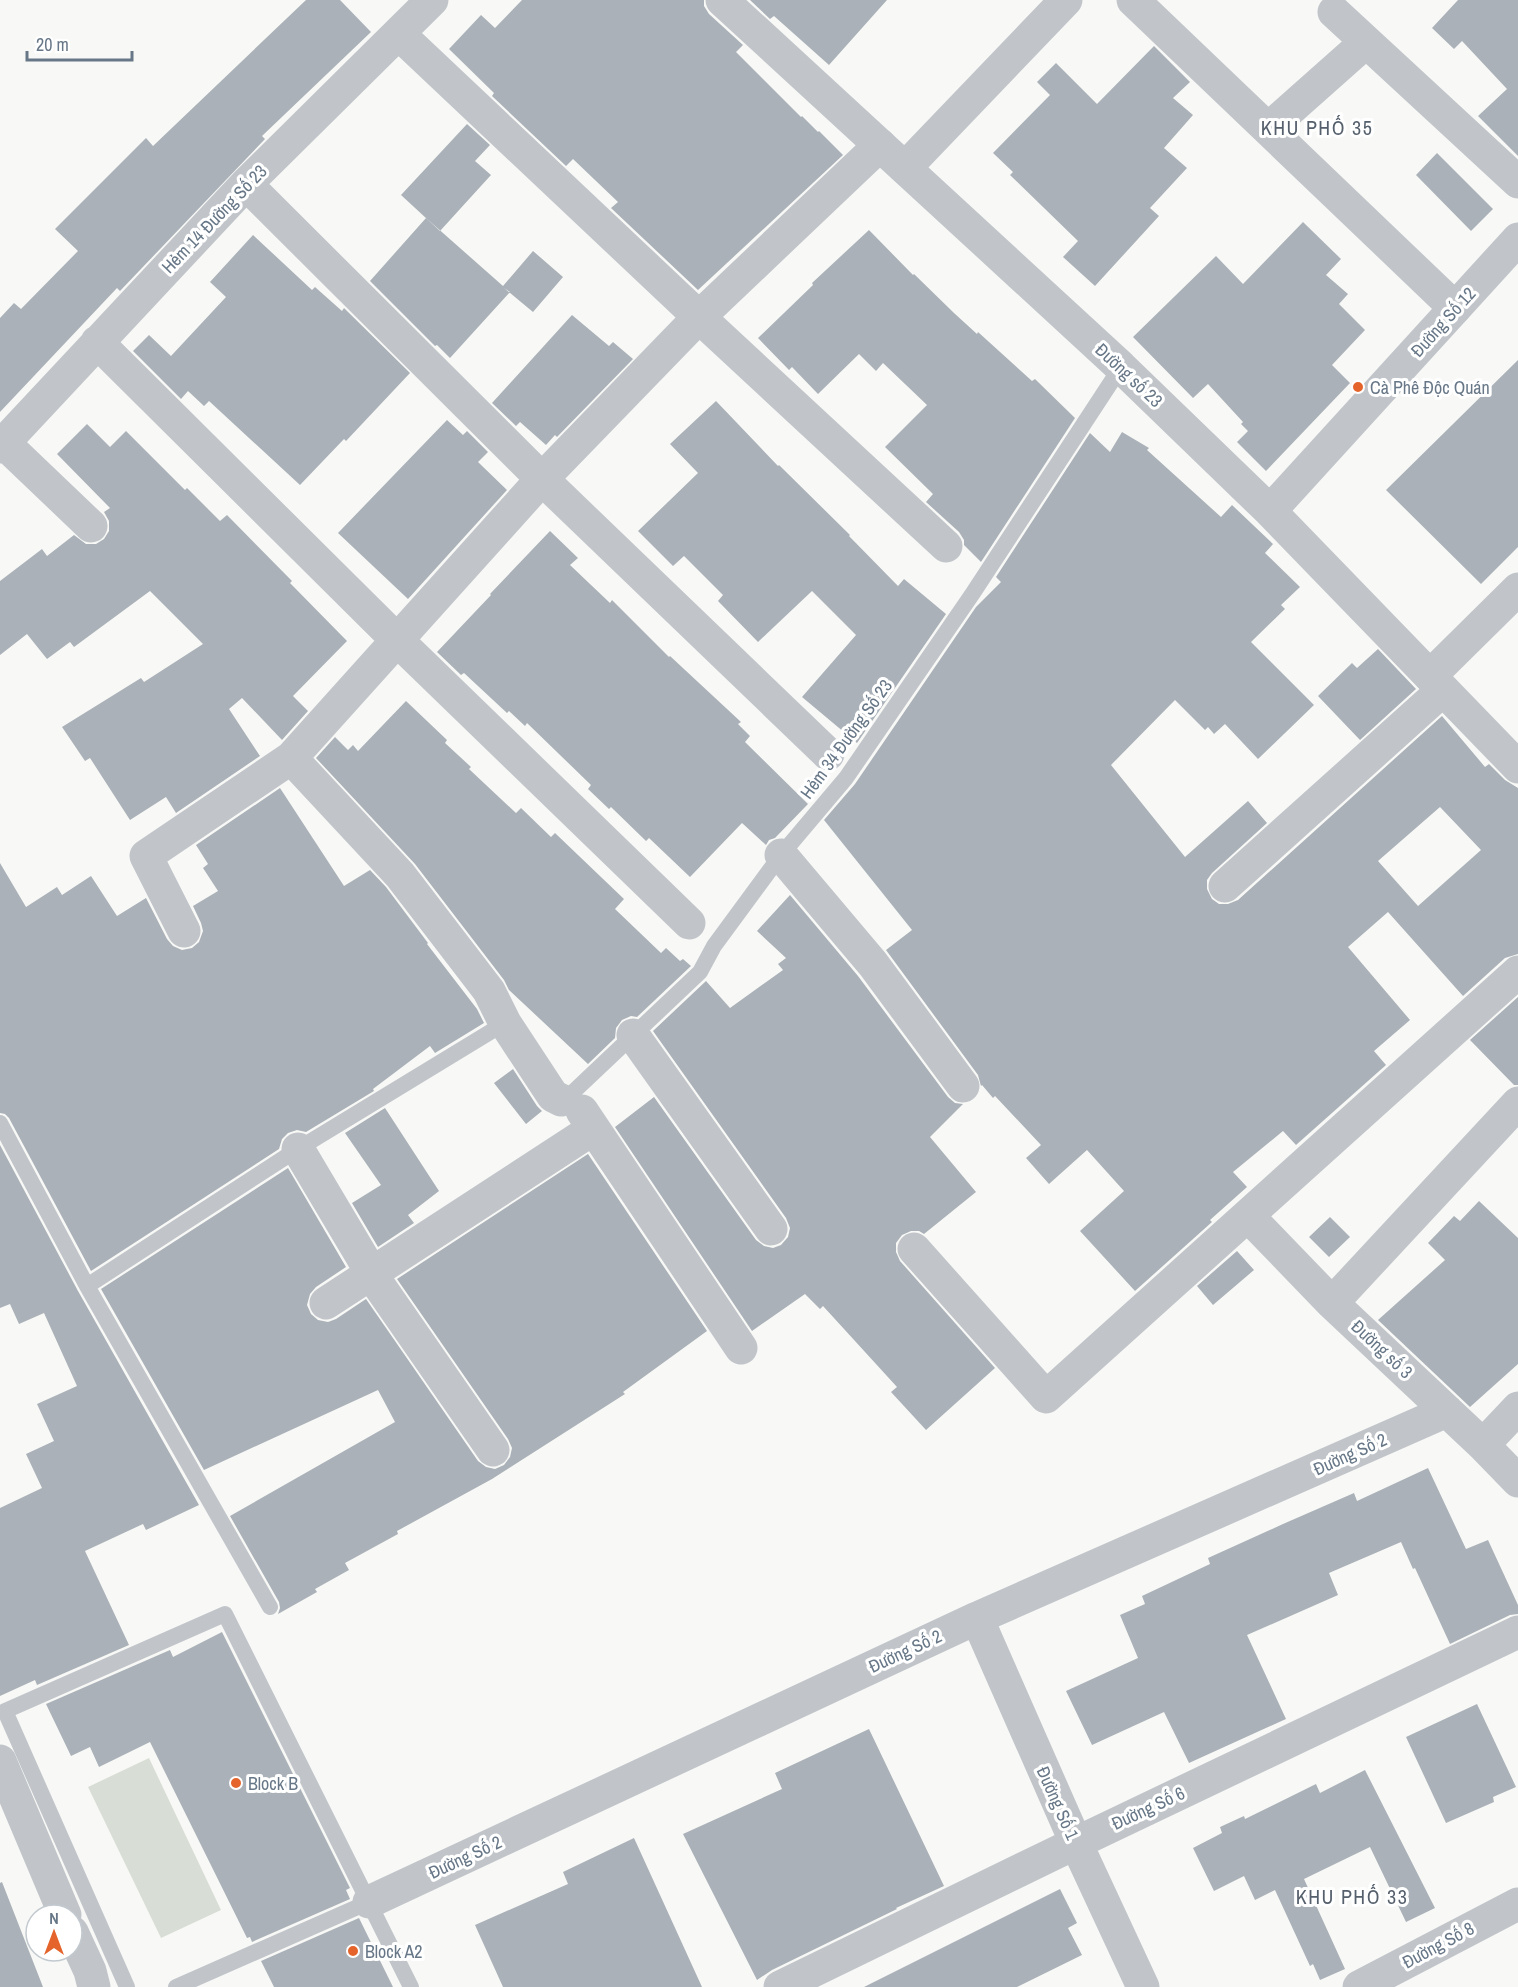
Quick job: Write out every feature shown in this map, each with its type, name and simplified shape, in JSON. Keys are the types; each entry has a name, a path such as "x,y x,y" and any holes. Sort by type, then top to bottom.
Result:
{"street":[{"name":"Hẻm 14 Đường Số 23","path":"2,445 246,184 432,0"},
{"name":"Đường số 23","path":"722,0 1121,367 1270,511 1518,768"},
{"path":"905,168 1066,0"},
{"path":"1133,0 1455,308"},
{"path":"1334,12 1518,182"},
{"path":"399,34 946,546"},
{"path":"1268,129 1366,42"},
{"path":"184,931 146,856 291,758 542,479 699,317 880,145"},
{"path":"246,184 542,479 828,754"},
{"name":"Đường Số 12","path":"1270,511 1518,239"},
{"path":"97,342 397,640 689,923"},
{"path":"2,445 91,526"},
{"path":"1225,886 1437,683 1518,589"},
{"path":"291,758 400,875 489,991 505,1023 553,1096 566,1097 593,1129 741,1348"},
{"path":"781,855 873,964 963,1086"},
{"path":"914,1249 1046,1397 1518,972"},
{"path":"633,1035 771,1228"},
{"path":"1332,1303 1518,1103"},
{"path":"326,1303 593,1129"},
{"path":"298,1149 380,1287 493,1450"},
{"name":"Đường số 3","path":"1248,1216 1332,1303 1518,1480"},
{"path":"1483,1445 1518,1408"},
{"name":"Đường Số 2","path":"369,1902 977,1618 1447,1411"},
{"name":"Đường Số 1","path":"977,1618 1076,1843 1143,1987"},
{"name":"Đường Số 6","path":"780,1987 1518,1632"},
{"path":"0,1761 59,1903"},
{"name":"Đường Số 8","path":"1359,1987 1518,1904"},
{"path":"84,1958 94,1987"}],"lane":[{"name":"Hẻm 34 Đường Số 23","path":"566,1097 699,972 714,946 781,855 846,778 973,593 1121,367"},
{"path":"87,1286 298,1149 505,1023"},
{"path":"0,1124 87,1286 270,1607"},
{"path":"127,1987 4,1711 225,1614 411,1987"},
{"path":"176,1987 369,1902"}],"shaded area":[{"path":"149,1758 221,1910 161,1938 88,1787"}],"building":[{"path":"306,0 340,0 371,32 262,136 265,139 120,291 117,288 0,412 0,318 14,303 21,309 78,251 55,229 146,138 153,146"},
{"path":"522,0 704,0 704,6 709,14 743,45 736,52 843,155 698,290 611,208 618,202 573,159 566,166 492,96 494,93 449,49 481,15 495,28"},
{"path":"750,0 887,0 829,65 774,16 770,19"},
{"path":"1458,0 1518,0 1518,156 1478,116 1507,89 1462,41 1454,49 1432,28"},
{"path":"1154,46 1190,82 1173,98 1193,115 1164,148 1187,168 1150,208 1159,216 1095,286 1063,257 1078,241 1010,175 1013,172 993,153 1050,95 1037,82 1056,63 1097,104"},
{"path":"467,124 490,145 475,161 491,175 440,231 401,195"},
{"path":"1437,153 1493,209 1471,231 1416,175"},
{"path":"426,218 503,286 533,251 563,277 533,312 509,293 450,358 370,281"},
{"path":"1303,222 1341,259 1326,275 1348,294 1339,304 1365,330 1332,365 1350,383 1266,471 1237,442 1248,431 1241,424 1243,422 1208,384 1193,398 1133,337 1216,256 1243,284"},
{"path":"869,230 913,275 977,334 978,332 1032,381 1035,379 1075,418 981,562 964,545 959,532 926,502 933,494 885,447 927,405 883,363 876,371 859,354 818,394 792,367 789,370 758,338"},
{"path":"253,235 312,290 315,287 342,311 344,308 410,373 346,441 344,439 300,485 209,401 204,406 188,391 181,399 133,351 149,335 171,356 226,297 210,282"},
{"path":"572,315 609,346 613,342 633,359 557,437 555,435 546,445 520,422 516,426 492,403"},
{"path":"1518,360 1518,547 1481,584 1386,490"},
{"path":"716,401 898,586 904,579 946,614 857,743 802,697 856,635 812,591 758,642 718,601 723,595 684,556 673,566 638,531 698,473 670,444"},
{"path":"447,420 463,435 467,431 488,452 478,462 507,490 408,599 338,533"},
{"path":"87,424 110,447 126,431 185,490 187,488 220,521 227,515 347,641 293,696 308,711 282,740 242,698 229,709 260,756 176,813 166,797 130,820 90,758 85,761 62,727 141,678 144,682 203,644 150,591 74,647 70,642 47,659 27,634 0,655 0,581 42,549 47,556 74,535 86,544 96,544 104,539 109,531 109,521 104,512 110,508 57,454"},
{"path":"1122,432 1149,448 1147,450 1221,517 1232,505 1273,544 1265,553 1300,587 1281,605 1285,609 1251,642 1314,705 1258,759 1225,724 1214,734 1208,727 1205,730 1175,700 1111,765 1185,857 1248,801 1267,823 1212,873 1207,880 1207,889 1212,899 1219,904 1228,904 1238,900 1442,716 1485,767 1489,764 1505,780 1518,788 1518,954 1505,958 1463,996 1388,912 1348,947 1410,1020 1374,1051 1386,1065 1296,1145 1283,1131 1233,1172 1247,1187 1210,1220 1212,1222 1135,1291 1080,1231 1124,1191 1087,1150 1049,1184 1026,1158 1041,1145 995,1096 993,1098 981,1086 978,1075 886,950 912,930 824,820 855,784 976,607 1001,582 996,577 1090,433 1110,452","holes":["1440,807 1481,850 1418,906 1378,861"]},
{"path":"550,531 578,558 570,565 610,603 612,600 669,657 741,722 738,724 750,736 745,742 808,804 766,845 742,823 690,877 649,838 646,841 611,807 609,809 588,789 591,785 527,723 525,726 509,711 507,713 464,673 461,675 437,652"},
{"path":"1378,649 1416,689 1360,740 1318,696 1352,663 1357,668"},
{"path":"406,701 447,740 445,743 471,767 469,769 516,813 521,808 551,837 555,833 624,899 615,909 661,953 666,948 680,961 683,959 691,966 637,1017 631,1016 622,1020 616,1028 615,1038 588,1064 509,990 504,980 415,864 316,758 335,737 348,750 353,745 358,751"},
{"path":"280,788 344,886 370,870 386,887 428,943 477,1009 484,1023 435,1053 430,1046 373,1089 374,1091 306,1132 297,1130 288,1133 282,1139 279,1149 91,1271 9,1118 0,1113 0,863 26,907 57,887 62,895 91,876 117,916 146,898 173,946 182,950 192,948 199,942 203,931 193,906 218,891 203,868 208,864 196,845"},
{"path":"790,895 858,976 948,1097 955,1103 963,1104 930,1137 976,1192 924,1234 911,1231 902,1235 896,1243 896,1252 900,1261 995,1368 926,1430 891,1392 897,1387 823,1306 820,1309 805,1294 752,1331 615,1127 654,1097 756,1240 764,1246 773,1248 781,1245 788,1237 790,1228 786,1218 653,1031 706,981 730,1008 783,970 778,964 786,958 757,931"},
{"path":"1518,997 1518,1085 1514,1085 1470,1040"},
{"path":"513,1069 542,1111 526,1124 494,1083"},
{"path":"385,1108 439,1191 408,1215 414,1223 378,1247 352,1203 381,1185 345,1133"},
{"path":"0,1145 78,1291 199,1505 146,1530 143,1524 85,1551 129,1645 37,1685 35,1680 0,1696 0,1508 42,1488 26,1454 54,1441 37,1404 77,1386 44,1313 19,1324 10,1304 0,1308"},
{"path":"588,1154 707,1331 623,1392 625,1394 492,1479 397,1531 398,1534 345,1563 349,1570 315,1589 317,1592 278,1614 279,1602 230,1516 395,1422 378,1390 204,1470 101,1289 288,1168 346,1267 316,1287 310,1294 307,1305 311,1314 318,1320 328,1322 366,1299 478,1461 486,1467 495,1469 504,1465 510,1457 512,1448 508,1439 397,1279"},
{"path":"1479,1201 1518,1238 1518,1364 1470,1407 1378,1320 1445,1260 1428,1243 1454,1216 1460,1221"},
{"path":"1330,1217 1350,1237 1329,1257 1309,1237"},
{"path":"1237,1251 1254,1270 1213,1305 1197,1286"},
{"path":"1428,1468 1466,1549 1488,1540 1518,1605 1518,1614 1510,1615 1450,1644 1401,1542 1329,1573 1338,1595 1247,1635 1286,1719 1189,1763 1164,1712 1092,1745 1066,1691 1138,1658 1120,1615 1145,1604 1142,1596 1210,1564 1208,1558 1283,1524 1354,1493 1357,1501"},
{"name":"Block B","path":"222,1632 350,1888 346,1890 350,1899 252,1942 250,1937 247,1938 150,1742 99,1767 90,1747 71,1756 46,1704 170,1650 173,1657"},
{"path":"1477,1704 1516,1787 1493,1797 1494,1802 1446,1823 1406,1737"},
{"path":"869,1729 944,1886 772,1970 757,1980 683,1834 782,1789 775,1773"},
{"path":"1365,1770 1435,1908 1406,1922 1370,1847 1304,1879 1345,1969 1320,1980 1313,1964 1310,1966 1275,1890 1255,1900 1244,1876 1214,1891 1193,1848 1222,1833 1220,1827 1244,1816 1245,1819 1316,1784 1320,1793"},
{"path":"634,1838 702,1987 503,1987 475,1925 568,1884 563,1872"},
{"path":"2,1882 24,1938 24,1963 34,1963 43,1987 0,1987 0,1883"},
{"path":"1060,1889 1077,1923 1068,1928 1082,1955 1017,1987 864,1987"},
{"name":"Block A2","path":"359,1918 393,1987 274,1987 261,1961"}],"place":[{"name":"Cà Phê Độc Quán","path":"1358,387"},
{"name":"Block B","path":"236,1783"},
{"name":"Block A2","path":"353,1951"}],"district":[{"name":"KHU PHỐ 35","path":"1317,127"},
{"name":"KHU PHỐ 33","path":"1352,1896"}]}
